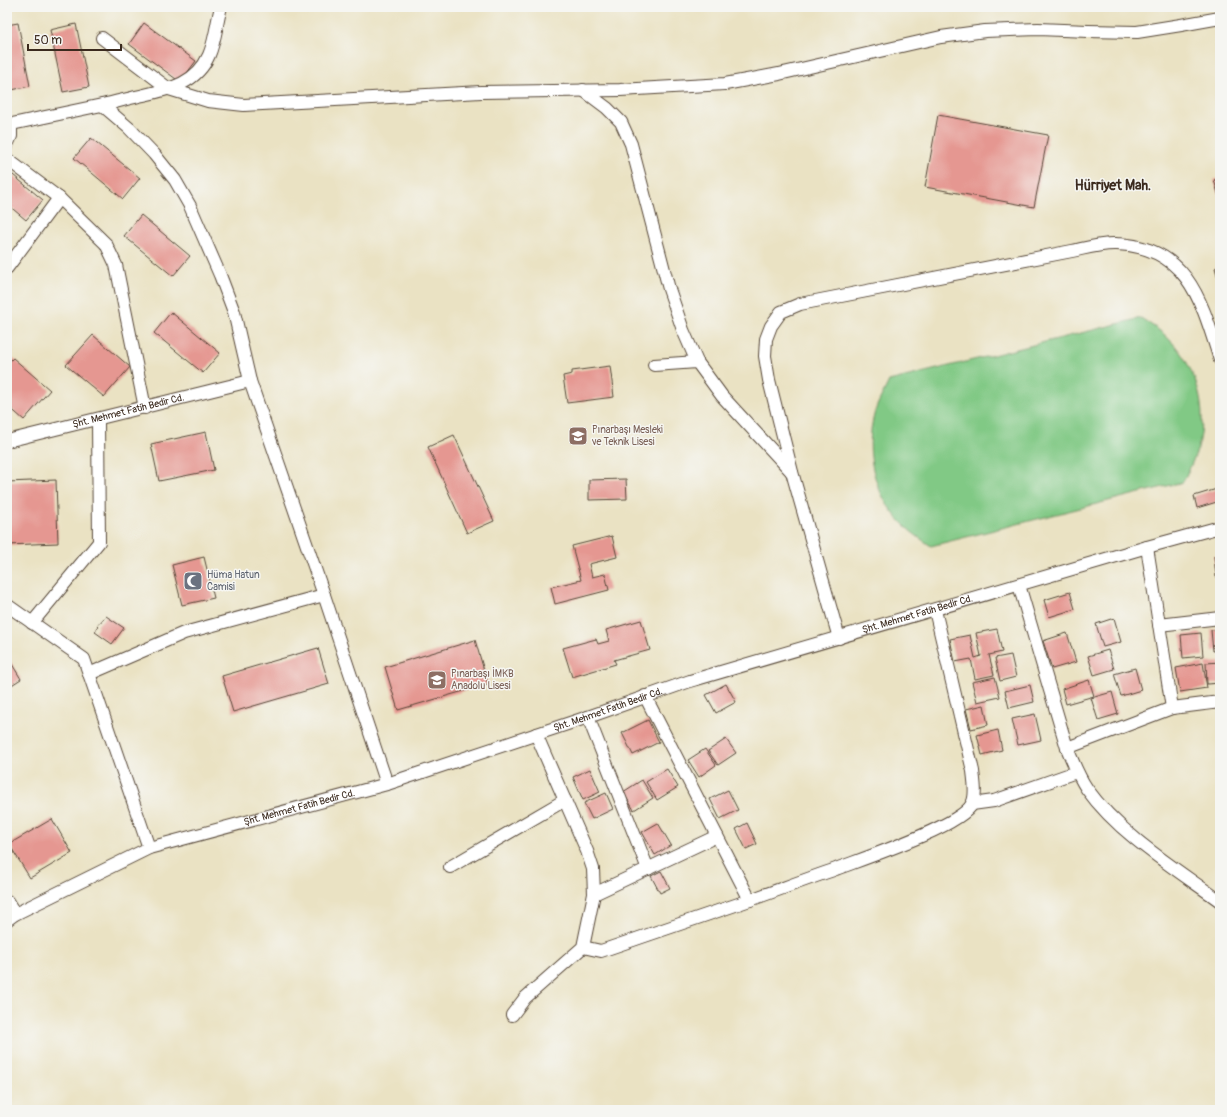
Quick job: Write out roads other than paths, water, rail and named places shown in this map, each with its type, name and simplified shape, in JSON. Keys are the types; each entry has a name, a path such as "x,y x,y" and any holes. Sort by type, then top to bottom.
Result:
{"street":[{"path":"7,145 12,132 9,124 102,105 169,89 183,84 202,68 210,54 220,7"},
{"path":"102,38 169,89 208,101 244,104 481,92 620,90 725,84 779,74 941,37 985,31 1038,29 1137,32 1220,18"},
{"path":"583,90 607,108 621,122 631,144 669,289 683,330 697,362 722,396 792,472"},
{"path":"102,105 129,128 154,154 175,180 190,206 220,275 234,312 250,381 387,784"},
{"path":"7,160 59,198 106,244 116,265 145,408"},
{"path":"7,268 59,198"},
{"path":"839,638 792,472 769,380 765,356 766,339 770,326 781,312 800,304 1072,251 1117,244 1153,251 1170,261 1182,271 1204,310 1220,360"},
{"path":"654,365 697,362"},
{"name":"Şht. Mehmet Fatih Bedir Cd.","path":"7,441 250,381"},
{"path":"32,622 99,542 98,419"},
{"name":"Şht. Mehmet Fatih Bedir Cd.","path":"11,917 149,848 387,784 588,717 690,681 1220,527"},
{"path":"1147,547 1172,708"},
{"path":"1020,585 1067,748 1076,772 1099,804 1137,840 1220,901"},
{"path":"89,674 184,633 324,595"},
{"path":"7,605 84,659 149,848"},
{"path":"583,947 601,951 750,900 920,837 963,813 972,804 975,792 973,771 935,610"},
{"path":"1159,625 1220,618"},
{"path":"645,696 750,900"},
{"path":"1067,748 1172,708 1220,702"},
{"path":"588,717 648,869"},
{"path":"512,1015 524,998 583,947 594,894 593,869 587,850 536,734"},
{"path":"972,804 994,801 1076,772"},
{"path":"450,867 565,800"},
{"path":"594,894 717,836"},
{"path":"7,901 11,917"}],"place":[{"name":"Pınarbaşı Mesleki ve Teknik Lisesi","path":"578,436"},
{"name":"Hüma Hatun Camisi","path":"193,581"},
{"name":"Pınarbaşı İMKB Anadolu Lisesi","path":"437,680"}],"district":[{"name":"Hürriyet Mah.","path":"1113,185"}]}
